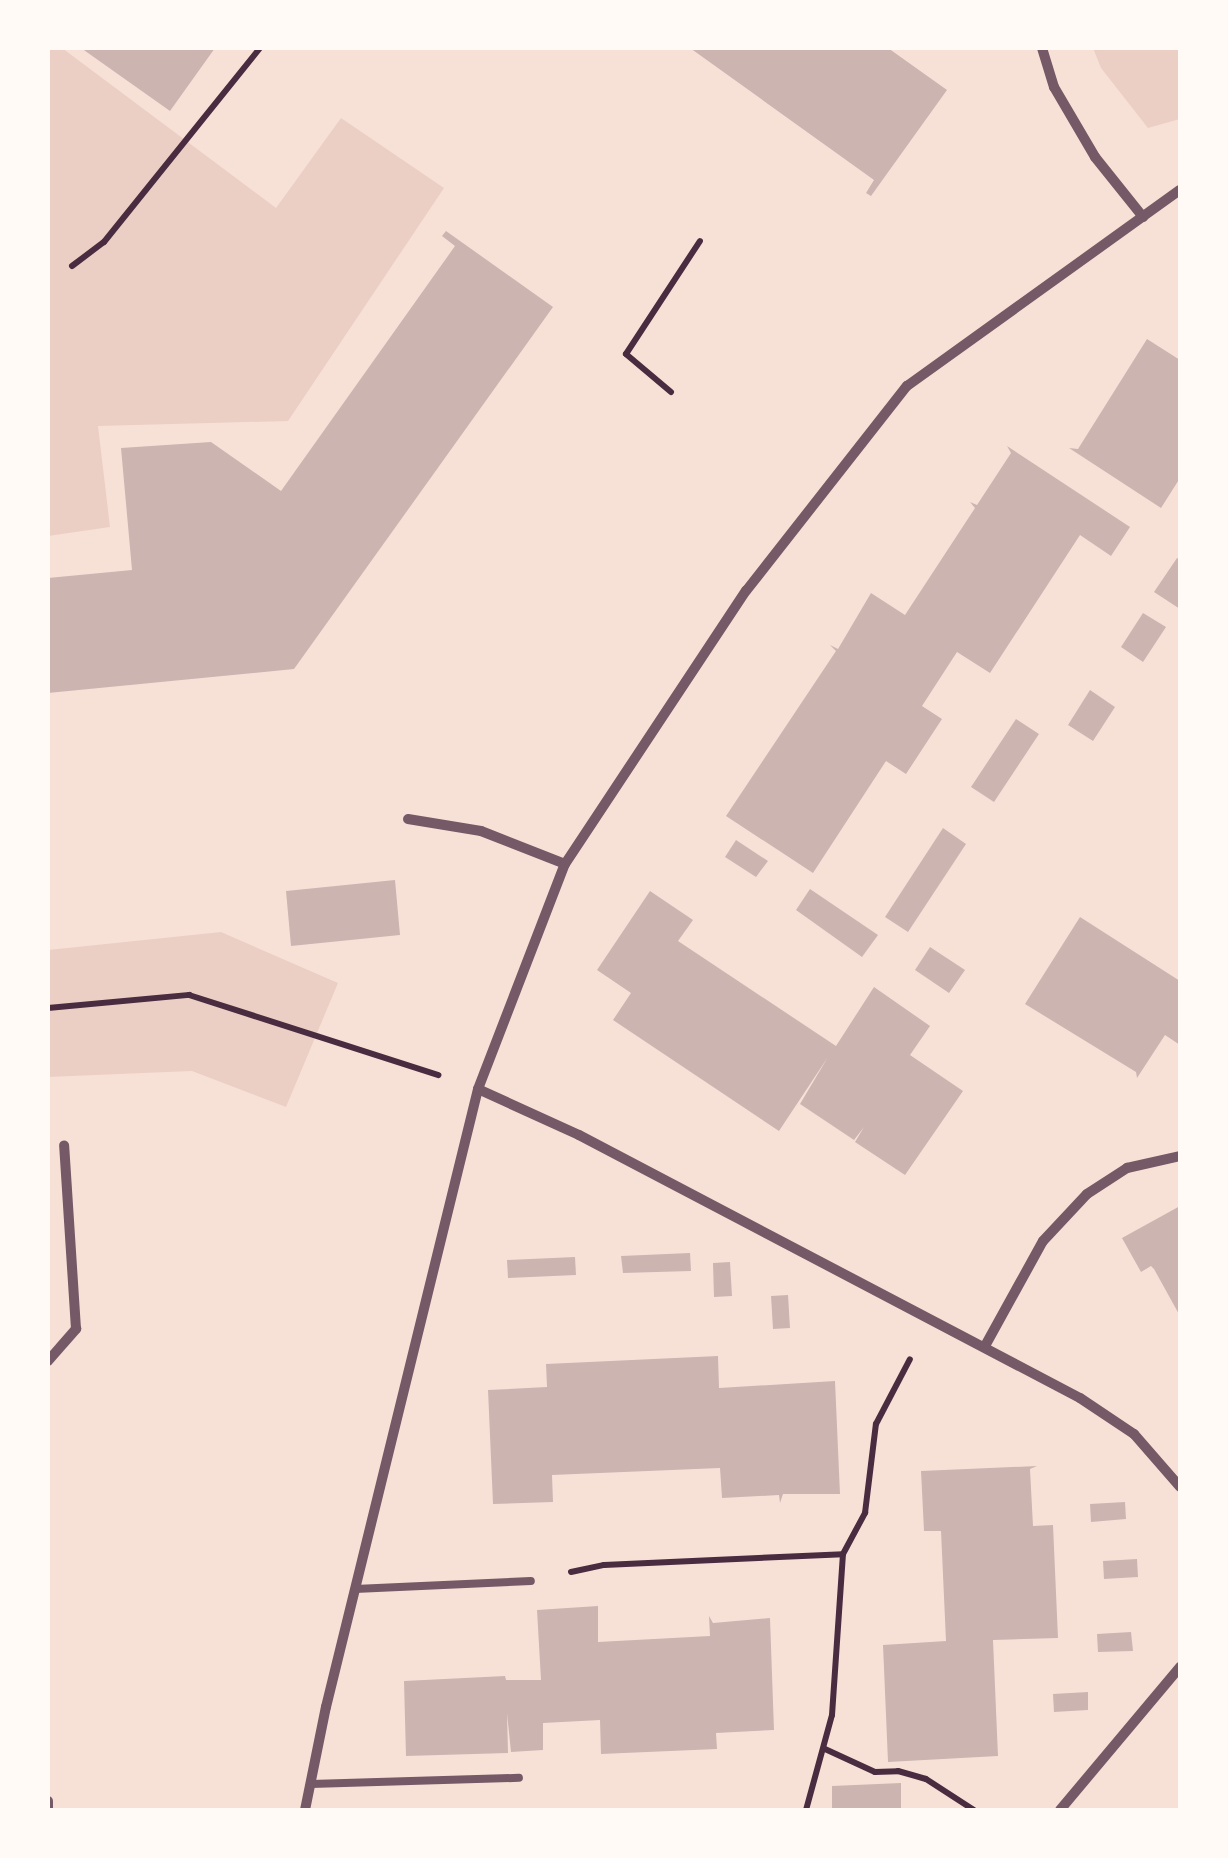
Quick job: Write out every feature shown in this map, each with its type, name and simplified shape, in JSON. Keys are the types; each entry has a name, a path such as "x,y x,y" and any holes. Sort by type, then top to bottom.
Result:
{"street":[{"path":"1042,48 1054,87 1095,157 1143,217"},
{"path":"305,1810 478,1089 565,864 746,591 906,386 1180,190"},
{"path":"408,820 480,831 565,864"},
{"path":"478,1089 579,1135 1080,1398 1134,1434 1180,1488"},
{"path":"48,1361 76,1329 64,1146"},
{"path":"985,1346 1042,1241 1088,1194 1127,1168 1180,1156"},
{"path":"1060,1810 1180,1666"},
{"path":"48,1800 48,1810"}],"lane":[{"path":"355,1589 531,1581"},
{"path":"311,1784 519,1778"}],"path":[{"path":"72,266 104,242 260,48"},
{"path":"671,392 626,354 700,241"},
{"path":"48,1008 189,995 478,1089"},
{"path":"806,1810 832,1715 843,1554 865,1513 876,1424 931,1318"},
{"path":"531,1581 604,1565 843,1554"},
{"path":"825,1749 875,1772 898,1771 926,1780 974,1810"}],"shaded area":[{"path":"48,48 62,48 276,208 341,118 444,188 288,421 98,426 110,527 48,536"},
{"path":"1093,48 1180,48 1180,119 1148,128 1101,68"},
{"path":"221,932 338,983 286,1107 192,1071 48,1077 48,950"}],"building":[{"path":"81,48 215,48 170,111"},
{"path":"690,48 888,48 947,90 871,196 866,193 874,180"},
{"path":"446,231 553,307 294,669 48,693 48,578 132,570 121,448 211,442 281,491 455,246 442,236"},
{"path":"1147,339 1180,360 1180,478 1161,508 1069,448 1078,449"},
{"path":"1007,446 1130,527 1111,556 1080,535 990,673 957,652 922,706 942,719 906,774 886,761 813,873 726,816 836,651 830,645 838,649 871,593 905,615 975,508 970,502 977,505 1011,453"},
{"path":"1177,558 1180,560 1180,609 1154,592"},
{"path":"1143,613 1166,627 1143,662 1121,647"},
{"path":"1090,690 1115,707 1093,741 1068,725"},
{"path":"1016,719 1039,734 994,802 971,787"},
{"path":"943,828 966,844 908,932 885,917"},
{"path":"736,840 768,861 756,877 725,857"},
{"path":"395,880 400,935 291,946 286,891"},
{"path":"810,889 878,935 862,957 796,910"},
{"path":"650,891 693,920 678,941 836,1046 874,987 930,1026 910,1055 963,1091 905,1175 855,1142 864,1127 854,1140 800,1104 828,1057 779,1131 613,1020 631,993 597,970"},
{"path":"1080,917 1180,981 1180,1045 1165,1035 1137,1078 1136,1072 1025,1004"},
{"path":"930,947 965,970 949,993 915,970"},
{"path":"1180,1206 1180,1316 1154,1269 1151,1266 1141,1272 1122,1238"},
{"path":"690,1253 691,1271 623,1273 621,1256"},
{"path":"575,1257 576,1275 508,1278 507,1260"},
{"path":"730,1262 732,1296 714,1297 713,1263"},
{"path":"788,1295 790,1328 773,1329 771,1296"},
{"path":"718,1356 719,1388 835,1381 840,1494 783,1494 780,1503 779,1495 722,1498 720,1468 552,1475 553,1502 493,1504 488,1390 547,1387 546,1364"},
{"path":"1037,1466 1030,1469 1033,1526 1053,1525 1058,1638 993,1640 998,1756 888,1762 883,1645 946,1641 941,1531 924,1531 921,1471"},
{"path":"1125,1502 1126,1519 1091,1522 1090,1504"},
{"path":"1137,1559 1138,1577 1104,1579 1103,1561"},
{"path":"598,1606 598,1642 710,1636 709,1616 713,1623 770,1618 774,1730 716,1733 717,1749 601,1754 600,1720 543,1723 543,1750 511,1752 507,1713 508,1753 406,1756 404,1681 505,1676 506,1680 541,1680 537,1610"},
{"path":"1131,1632 1133,1651 1098,1652 1097,1634"},
{"path":"1088,1692 1088,1710 1054,1712 1053,1694"},
{"path":"901,1783 901,1810 832,1810 832,1786"}]}
